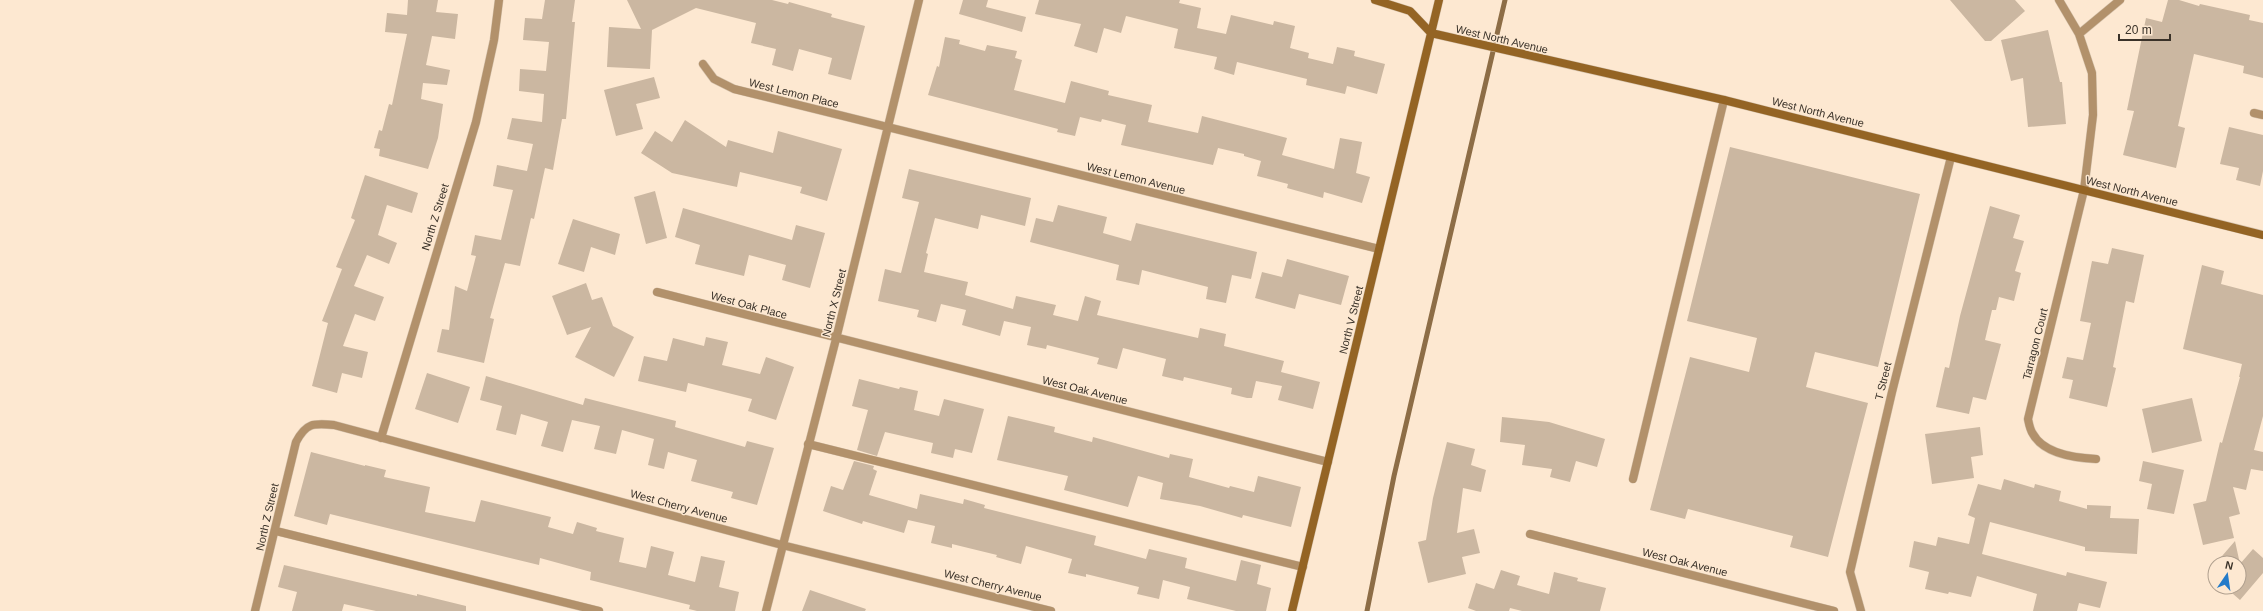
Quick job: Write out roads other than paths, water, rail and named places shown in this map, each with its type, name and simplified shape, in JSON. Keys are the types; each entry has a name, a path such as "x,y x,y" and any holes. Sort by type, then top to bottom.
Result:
{"street":[{"name":"North Z Street","path":"381,438 476,122 494,40 499,0"},
{"name":"North X Street","path":"766,611 836,339 918,0"},
{"path":"1375,0 1410,11 1431,33"},
{"name":"North V Street","path":"1292,611 1440,0"},
{"name":"Tarragon Court","path":"2059,0 2079,34 2092,73 2093,101 2090,153 2084,190 2028,419 2032,434 2042,445 2062,453 2096,459"},
{"path":"2079,34 2120,0"},
{"name":"West North Avenue","path":"1431,33 1512,53 1724,100 2263,235"},
{"name":"West Lemon Place","path":"703,64 714,79 734,89 888,128"},
{"path":"1633,479 1724,100"},
{"path":"2254,113 2263,115"},
{"name":"West Lemon Avenue","path":"888,128 1379,249"},
{"name":"T Street","path":"1861,611 1850,572 1892,392 1951,157"},
{"name":"West Oak Place","path":"657,292 836,339"},
{"name":"West Oak Avenue","path":"836,339 1328,462"},
{"name":"West Cherry Avenue","path":"303,429 318,423 334,425 782,545 1051,611"},
{"name":"North Z Street","path":"255,611 276,531 296,442 303,429"},
{"path":"808,444 1303,566"},
{"path":"276,531 599,611"},
{"name":"West Oak Avenue","path":"1530,534 1834,611"}],"waterway":[{"path":"1367,611 1394,476 1505,0"}]}
